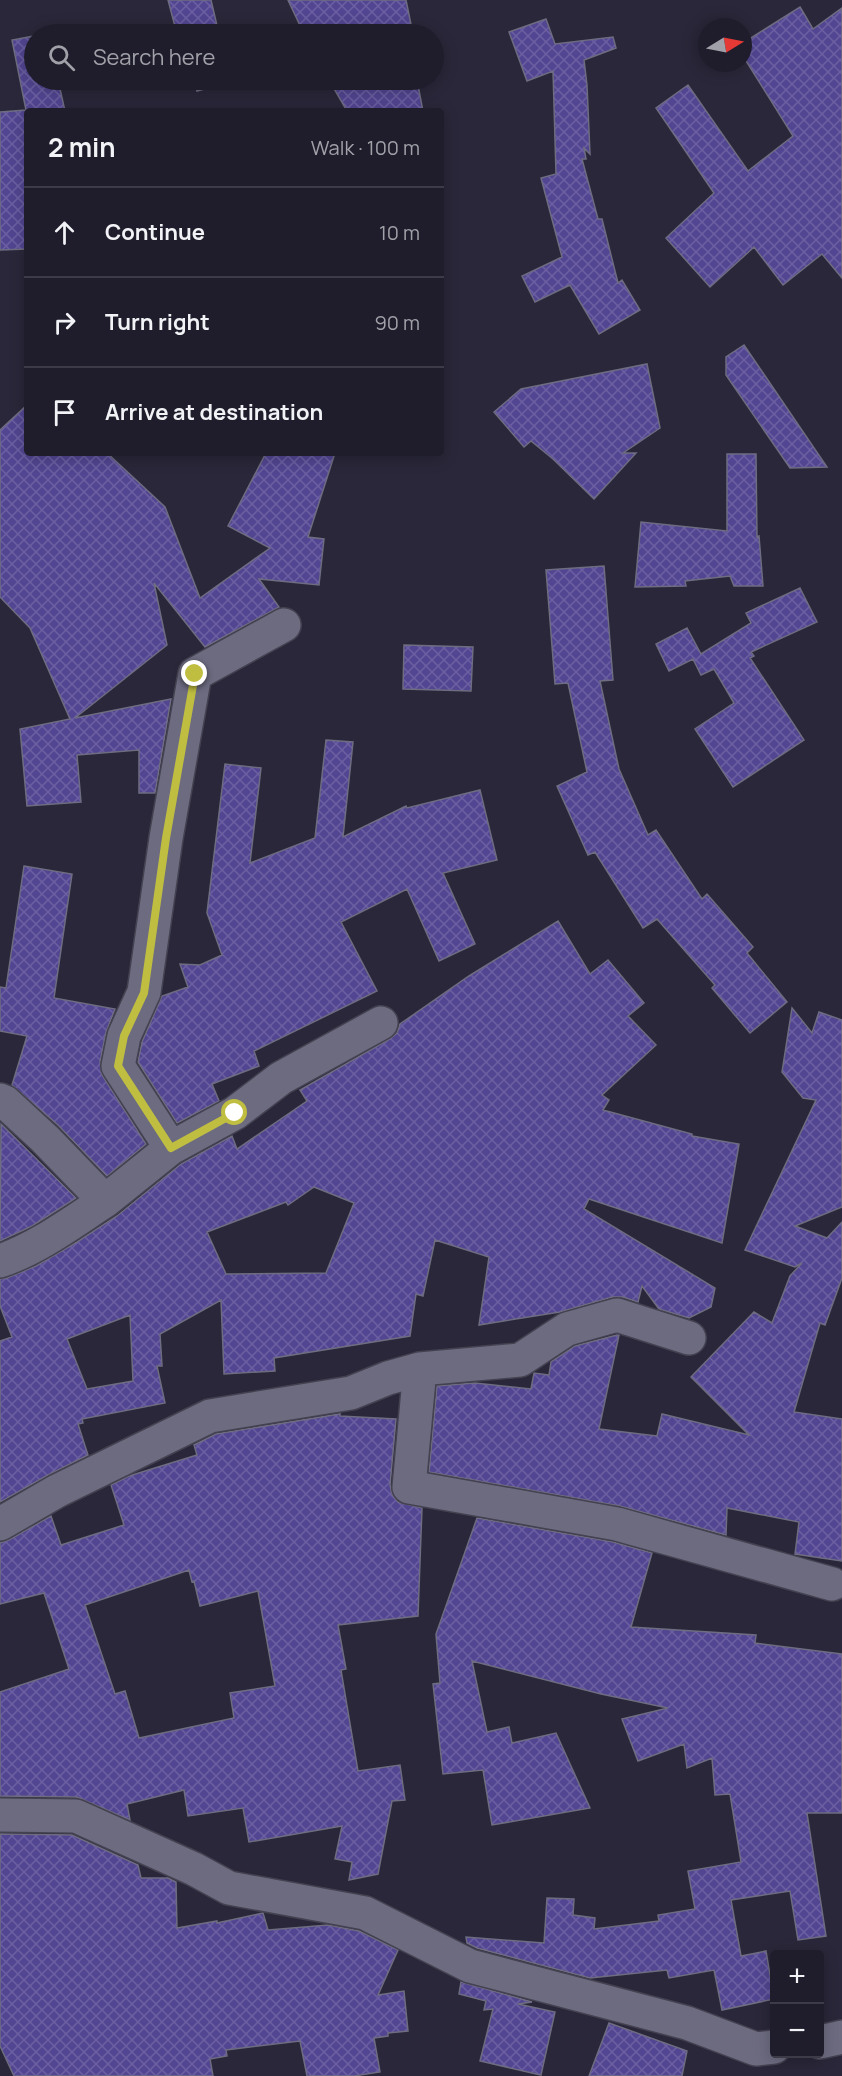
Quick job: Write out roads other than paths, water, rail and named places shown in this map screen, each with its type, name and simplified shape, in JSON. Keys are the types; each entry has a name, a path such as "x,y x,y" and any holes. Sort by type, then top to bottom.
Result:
{"street":[{"path":"171,1148 118,1066 124,1036 144,993 166,838 195,674 284,625"},
{"path":"0,1261 53,1236 105,1201 171,1148 235,1113 281,1078 381,1023"},
{"path":"0,1100 45,1139 105,1201"},
{"path":"0,1524 57,1491 210,1416 351,1393 388,1378 420,1369 520,1360 567,1329 617,1315 689,1338"},
{"path":"420,1369 408,1487 617,1524 832,1584"},
{"path":"0,1815 76,1816 194,1869 229,1888 365,1912 470,1966 687,2023 756,2049 770,2047"},
{"path":"824,2041 842,2037"}]}
